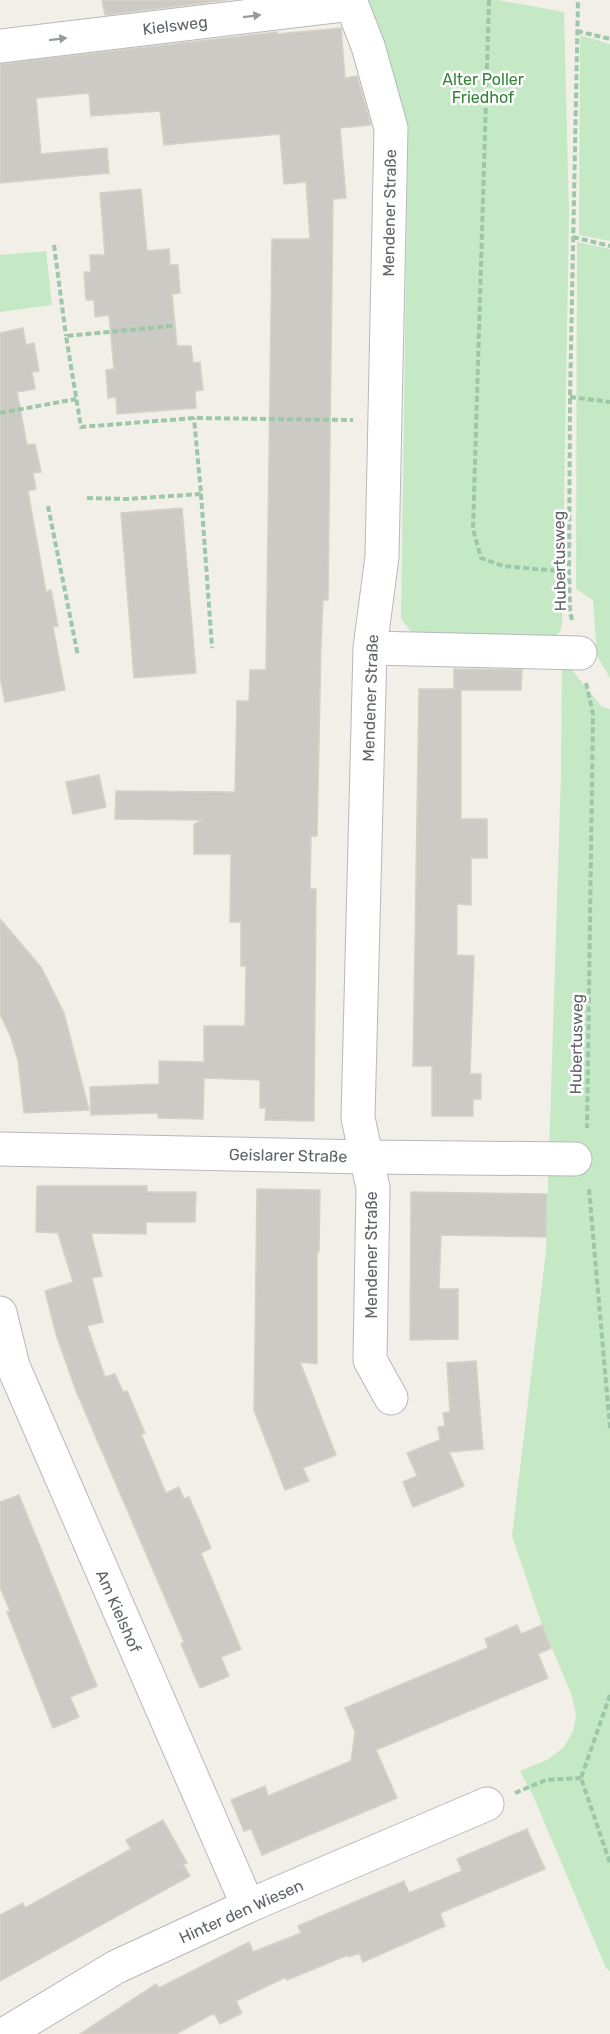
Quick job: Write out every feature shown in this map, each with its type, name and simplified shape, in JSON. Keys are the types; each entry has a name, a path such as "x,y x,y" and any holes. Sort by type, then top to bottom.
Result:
{"street":[{"name":"Kielsweg","path":"0,46 350,2"},
{"name":"Mendener Straße","path":"350,2 368,46 391,128 382,557 370,648 358,1118 373,1188 370,1360 391,1398"},
{"path":"370,648 580,653"},
{"name":"Geislarer Straße","path":"0,1149 583,1159"},
{"name":"Am Kielshof","path":"0,1313 13,1366 248,1906"},
{"name":"Hinter den Wiesen","path":"4,2034 116,1967 248,1906 486,1804"}],"path":[{"path":"489,0 473,529 481,558 503,566 569,572"},
{"name":"Hubertusweg","path":"578,0 569,572 570,612 593,714 583,1159 610,1428"},
{"path":"577,31 610,39"},
{"path":"573,237 610,246"},
{"path":"54,245 81,427 194,418 385,421"},
{"path":"66,336 172,327"},
{"path":"570,397 610,402"},
{"path":"0,413 76,399"},
{"path":"194,418 212,648"},
{"path":"87,498 127,499 201,494"},
{"path":"48,506 78,656"},
{"path":"610,1695 581,1778 610,1863"},
{"path":"486,1804 546,1780 581,1778"}],"green space":[{"name":"Alter Poller Friedhof","path":"361,0 498,0 564,12 569,215 562,624 560,632 553,638 414,635 401,619 408,130 384,50"},
{"path":"580,35 610,44 610,241 579,235"},
{"path":"577,242 610,249 610,678 597,656 593,600 576,589"},
{"path":"46,251 52,305 0,312 0,255"},
{"path":"562,658 602,707 610,709 610,1971 606,1968 534,1798 520,1771 547,1760 563,1748 573,1732 576,1714 572,1696 542,1625 512,1536 546,1251 561,774"}],"building":[{"path":"102,0 227,0 105,15"},
{"path":"341,28 345,78 357,76 371,125 340,128 346,198 333,199 328,600 323,600 317,836 311,836 310,889 316,889 314,1121 265,1120 266,1108 260,1108 260,1080 204,1078 203,1119 158,1118 158,1113 91,1115 90,1087 159,1084 159,1061 204,1062 204,1026 245,1026 246,966 241,966 241,922 230,922 231,854 194,854 194,824 203,820 115,819 116,791 235,792 237,701 249,701 250,670 266,670 272,239 310,239 306,182 284,184 280,134 164,145 160,111 91,116 89,93 36,98 41,154 107,148 109,173 0,183 0,64 277,32 277,34"},
{"path":"141,189 147,251 169,249 170,265 178,265 180,293 172,294 177,346 191,346 193,363 200,362 203,390 195,391 196,408 117,414 116,397 108,398 106,370 114,369 109,315 95,317 94,300 86,300 84,272 91,272 90,255 105,255 100,193"},
{"path":"23,328 26,345 34,343 39,371 32,372 35,389 17,392 27,445 35,444 41,472 33,473 36,489 28,491 46,592 51,590 58,626 53,627 65,690 5,702 0,677 0,333"},
{"path":"182,508 196,673 134,678 121,513"},
{"path":"454,669 522,670 521,690 461,690 461,819 487,819 487,858 471,858 471,905 457,904 457,955 474,956 470,1074 481,1074 481,1099 473,1099 473,1116 432,1116 432,1066 413,1066 419,689 454,689"},
{"path":"99,775 106,807 73,814 66,782"},
{"path":"0,919 41,967 64,1013 89,1110 24,1113 18,1060 0,1014"},
{"path":"37,1186 147,1186 147,1192 196,1192 195,1222 146,1222 146,1234 91,1233 102,1276 92,1278 103,1322 87,1326 105,1377 115,1374 123,1392 127,1391 145,1433 141,1434 166,1493 179,1487 184,1499 189,1497 211,1548 201,1553 241,1649 221,1657 229,1676 200,1688 181,1644 184,1642 76,1391 56,1334 45,1291 73,1282 58,1233 36,1232"},
{"path":"257,1189 320,1190 319,1252 317,1252 317,1364 300,1362 336,1455 303,1468 309,1481 285,1490 254,1410"},
{"path":"411,1192 547,1194 546,1237 441,1235 439,1289 458,1289 458,1339 410,1340"},
{"path":"476,1361 483,1449 449,1452 464,1486 413,1507 403,1482 417,1476 407,1453 440,1440 438,1427 445,1426 443,1413 450,1412 447,1363"},
{"path":"19,1495 97,1686 70,1697 79,1717 53,1728 7,1612 10,1611 0,1587 0,1502"},
{"path":"517,1625 521,1634 542,1625 551,1648 538,1654 548,1678 376,1750 397,1798 262,1855 251,1829 244,1831 231,1800 265,1786 268,1796 351,1761 355,1732 345,1708 488,1648 485,1639"},
{"path":"163,1820 187,1863 183,1864 190,1876 0,1981 0,1915 23,1903 25,1908 131,1849 126,1840"},
{"path":"527,1829 545,1869 440,1913 445,1926 363,1962 359,1953 349,1957 348,1955 287,1980 286,1977 236,2001 242,2013 220,2024 214,2013 176,2034 80,2034 156,1984 159,1988 249,1942 253,1952 301,1933 298,1926 404,1881 409,1893 462,1871 457,1859"}]}
